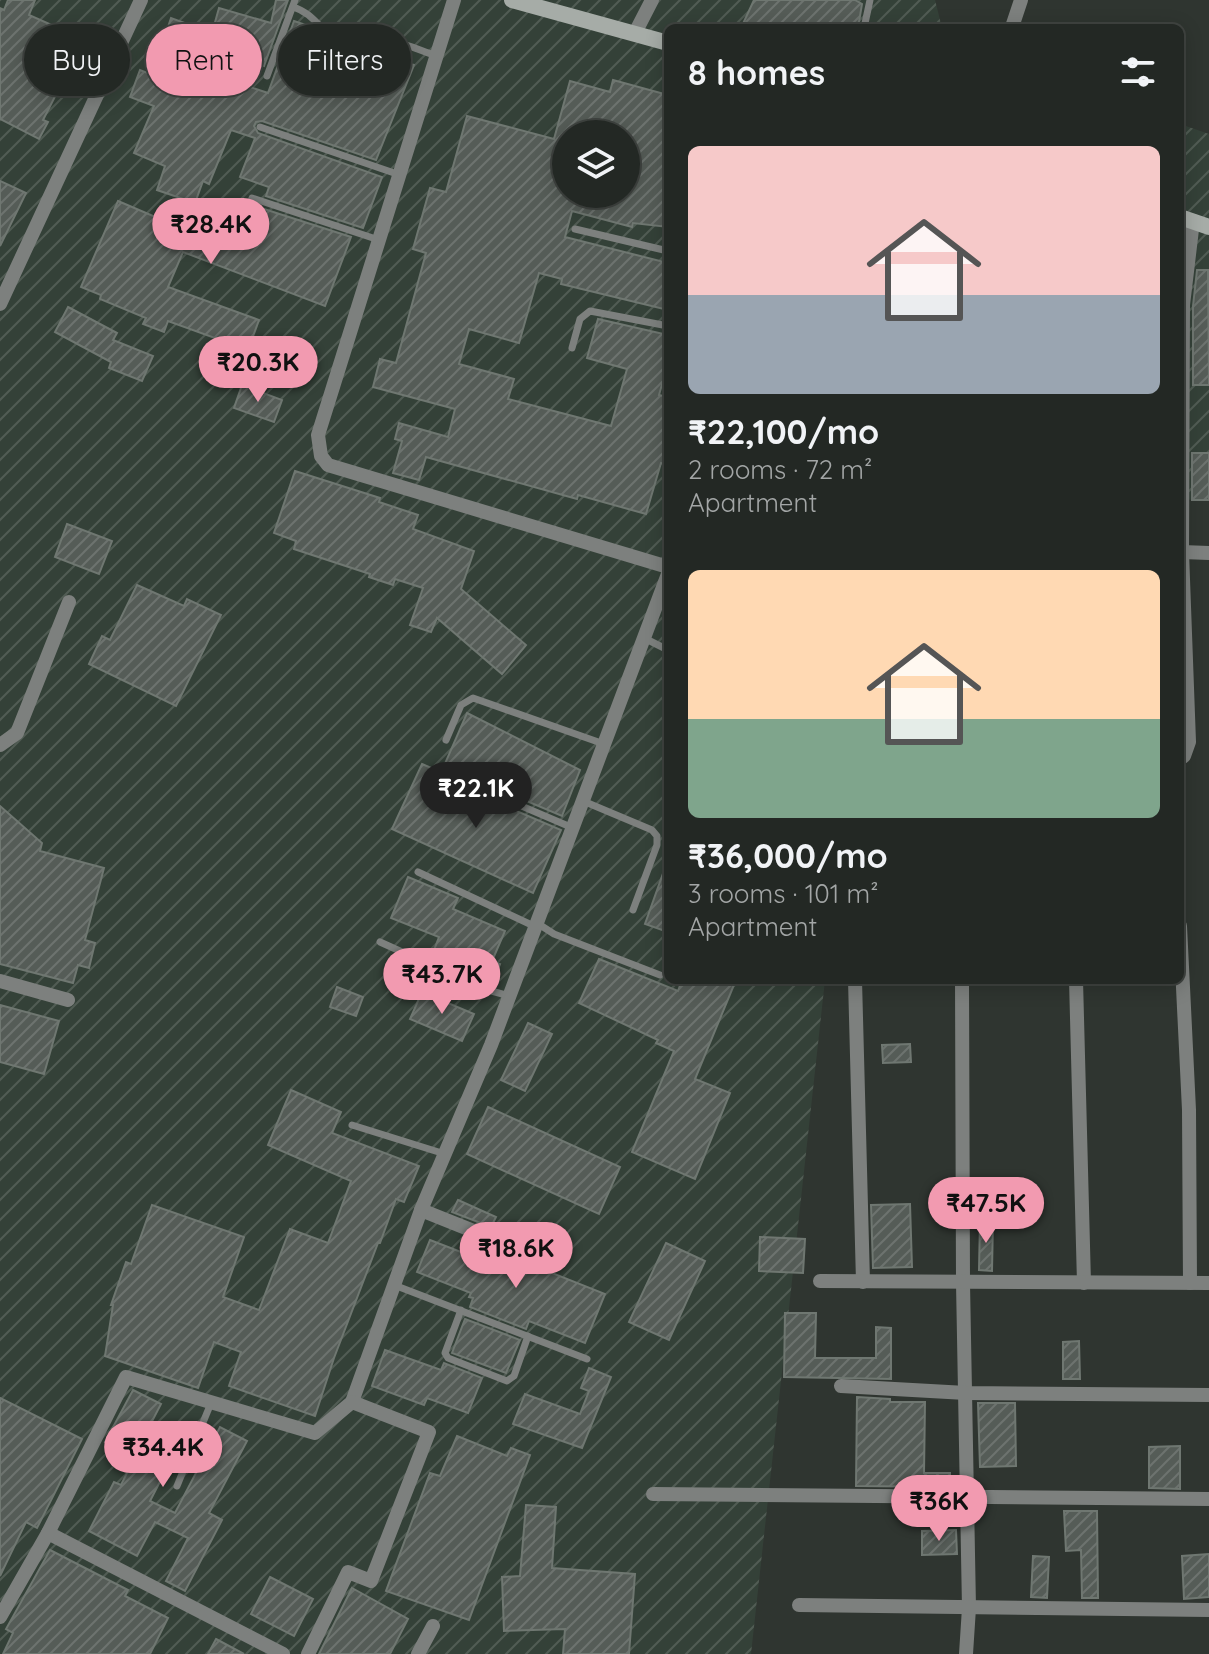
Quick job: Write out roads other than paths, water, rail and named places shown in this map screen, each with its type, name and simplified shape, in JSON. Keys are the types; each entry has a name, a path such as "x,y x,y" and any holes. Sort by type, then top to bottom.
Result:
{"street":[{"path":"0,304 141,0"},
{"path":"454,0 318,435 321,456 328,465 664,566"},
{"path":"635,33 652,0"},
{"path":"1013,24 1021,0"},
{"path":"522,1 664,42"},
{"path":"1184,276 1186,219 1209,227"},
{"path":"1184,552 1209,553"},
{"path":"0,1617 48,1533 126,1377 315,1433 352,1402 421,1210 510,996 664,585"},
{"path":"0,745 17,733 69,602"},
{"path":"1184,606 1189,742 1184,756"},
{"path":"0,981 68,1000"},
{"path":"855,984 863,1282"},
{"path":"962,984 969,1608 966,1654"},
{"path":"1076,984 1084,1283"},
{"path":"1182,984 1189,1110 1190,1283"},
{"path":"421,1210 546,1260"},
{"path":"820,1281 1209,1283"},
{"path":"841,1386 966,1393 1209,1395"},
{"path":"308,1654 348,1572 371,1581 429,1432 352,1402"},
{"path":"653,1494 1209,1499"},
{"path":"48,1533 283,1654"},
{"path":"799,1605 1209,1610"},
{"path":"418,1654 433,1626"}],"lane":[{"path":"865,24 870,0"},
{"path":"267,76 294,3 308,11 341,44 374,47 391,42 438,56"},
{"path":"260,127 400,175"},
{"path":"252,198 380,241"},
{"path":"575,229 664,250"},
{"path":"572,348 580,319 590,311 664,325"},
{"path":"644,638 664,648"},
{"path":"446,740 461,705 473,698 604,744"},
{"path":"442,772 573,828"},
{"path":"583,801 652,830 657,836 657,845 633,910"},
{"path":"418,872 554,934 660,975"},
{"path":"380,942 484,989 510,996"},
{"path":"352,1125 445,1154"},
{"path":"394,1285 587,1359"},
{"path":"461,1310 445,1353 448,1358 507,1381 514,1376 528,1336"},
{"path":"177,1486 212,1402"}]}
